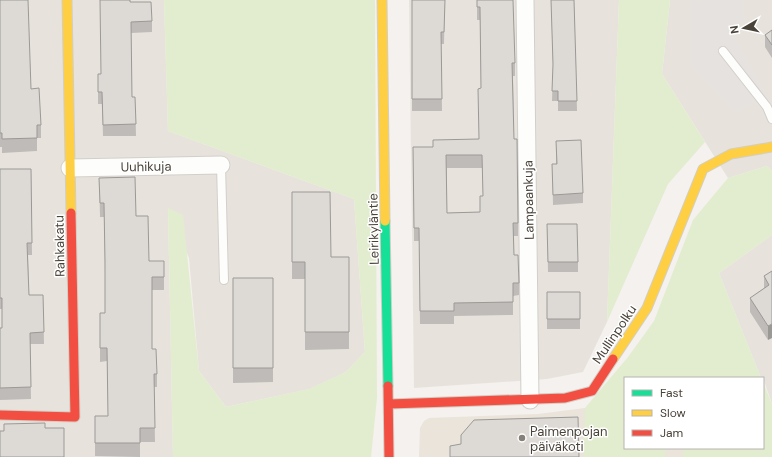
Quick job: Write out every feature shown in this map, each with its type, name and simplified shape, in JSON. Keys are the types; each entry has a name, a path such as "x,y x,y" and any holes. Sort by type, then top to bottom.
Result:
{"street":[{"name":"Rahkakatu","path":"0,414 75,417 67,0"},
{"name":"Leirikyläntie","path":"382,0 390,404 389,457"},
{"name":"Lampaankuja","path":"525,0 530,400"},
{"name":"Mullinpolku","path":"390,404 565,398 592,390 647,308 704,169 731,154 772,147"},
{"name":"Uuhikuja","path":"70,168 221,165"}],"lane":[{"path":"723,51 743,79 767,107 772,119"},
{"path":"221,165 224,280"}],"shaded area":[{"path":"0,0 164,0 168,131 354,199 365,352 346,372 310,389 226,407 199,371 189,258 168,208 173,457 0,457"},
{"path":"409,0 619,0 607,322 583,372 547,379 414,388"},
{"path":"670,0 772,0 772,171 767,166 728,178 662,74"},
{"path":"743,0 745,21 730,29 766,96 736,112 691,66 690,1"},
{"path":"772,235 772,404 764,377 761,377 719,273"},
{"name":"Paimenpojan päiväkoti","path":"585,408 624,412 624,449 683,449 683,457 419,457 420,428 424,421 429,418 538,414"}],"green space":[{"path":"164,0 375,0 377,398 371,457 173,457 168,208 183,215 199,371 226,407 309,389 346,372 365,352 354,199 168,131"},
{"path":"619,0 670,0 662,74 705,142 668,184 607,322"},
{"path":"767,166 772,171 772,235 719,273 761,377 624,377 624,449 666,449 665,457 584,457 585,408 628,357 654,321 693,220 728,178"},
{"path":"764,384 772,404 772,457 683,457 683,449 764,449"}],"building":[{"path":"0,0 28,0 31,89 39,88 41,125 37,125 37,138 2,139 2,133 0,133"},
{"path":"100,0 151,2 152,21 131,22 132,97 135,97 136,124 103,125 102,92 98,92 98,74 101,74"},
{"path":"412,0 445,0 444,32 441,32 442,99 412,99"},
{"path":"477,0 513,0 515,63 512,63 514,139 517,139 518,223 513,223 514,255 518,255 519,283 513,283 513,302 454,303 454,311 420,311 419,228 414,228 413,147 433,147 433,140 479,139 478,89 481,88 480,7 477,7","holes":["446,155 482,155 483,196 480,196 480,212 447,213"]},
{"path":"551,0 574,0 577,101 558,101 558,91 552,91 553,64"},
{"path":"772,30 772,45 765,35"},
{"path":"581,140 583,193 553,195 552,164 557,164 556,141"},
{"path":"0,169 31,169 32,243 27,243 29,295 43,295 44,332 30,333 31,387 0,388 0,328 2,328 2,298 0,298"},
{"path":"135,177 136,216 148,216 149,261 164,261 164,277 152,277 152,349 156,349 157,374 154,374 155,428 140,428 140,443 95,443 95,416 108,416 107,348 100,348 100,313 105,313 105,261 104,203 100,203 99,178"},
{"path":"292,192 330,192 331,257 349,257 349,332 305,332 305,262 292,262"},
{"path":"547,224 577,224 578,262 548,262"},
{"path":"772,271 772,324 768,326 750,298 769,285 764,276"},
{"path":"233,278 273,278 273,368 233,368"},
{"path":"547,292 580,292 580,319 547,319"},
{"path":"578,417 579,457 450,457 450,446 461,444 461,435 474,420"},
{"path":"45,423 45,428 64,428 64,457 0,457 0,431 4,431 4,424"}],"traffic: fast":[{"path":"385,221 388,386"}],"traffic: slow":[{"path":"67,0 71,213"},
{"path":"382,0 385,221"},
{"path":"613,359 647,308 703,169 731,154 772,147"}],"traffic: jam":[{"path":"0,415 75,417 71,213"},
{"path":"389,404 565,398 592,391 613,359"},
{"path":"388,386 389,457"}],"place":[{"name":"Paimenpojan päiväkoti","path":"522,438"}]}
